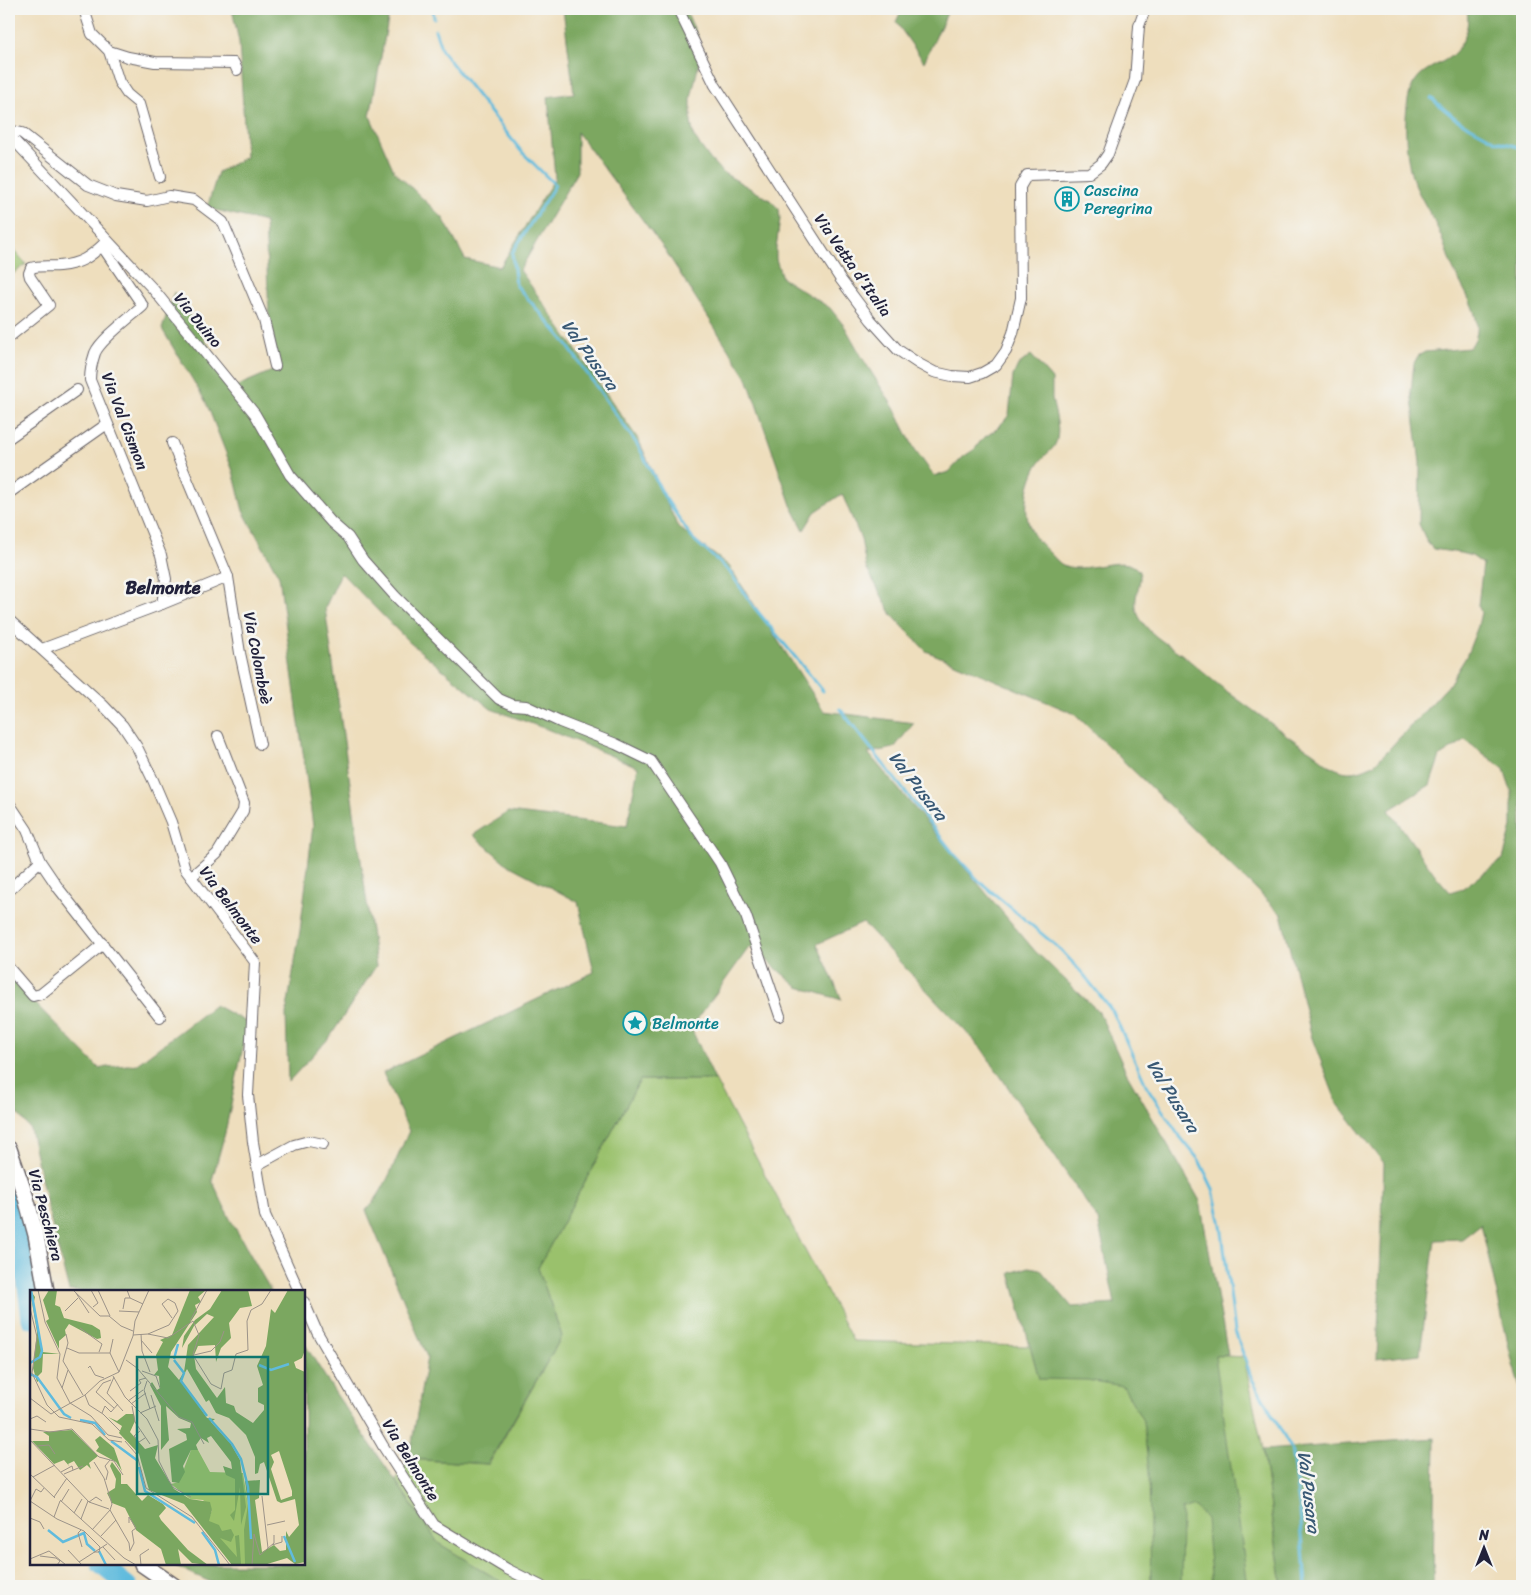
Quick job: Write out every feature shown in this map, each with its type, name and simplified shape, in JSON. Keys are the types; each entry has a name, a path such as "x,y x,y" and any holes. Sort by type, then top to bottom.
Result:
{"main road":[{"name":"Via Peschiera","path":"9,1149 26,1198 36,1235 46,1290"},
{"path":"143,1565 174,1586"}],"street":[{"path":"84,9 92,34 109,51 119,82 139,104 160,177"},
{"name":"Via Vetta d'Italia","path":"678,9 715,85 841,280 872,320 898,350 919,364 934,372 970,377 982,374 996,365 1006,351 1013,333 1021,298 1020,186 1027,175 1089,173 1101,164 1108,154 1135,80 1139,26 1145,9"},
{"path":"109,51 155,62 234,64 237,70"},
{"path":"9,130 22,133 88,185 116,196 146,201 169,196 194,200 223,222 264,320 275,366"},
{"name":"Via Duino","path":"9,135 105,243 154,289 255,414 290,475 331,522 348,536 363,560 395,596 498,699 513,706 526,706 560,722 616,744 650,761 720,863 746,916 780,1016"},
{"path":"9,337 49,305 30,277 31,268 37,266 68,265 87,259 105,243"},
{"name":"Via Val Cismon","path":"105,243 143,306 96,351 90,370 90,380 161,555 166,579 162,604"},
{"path":"9,438 77,390"},
{"path":"9,493 108,424"},
{"name":"Via Colombeè","path":"172,443 228,577 240,654 260,744"},
{"path":"42,649 228,577"},
{"name":"Via Belmonte","path":"9,620 103,705 123,726 137,747 153,780 171,822 185,870 255,962 248,1095 257,1165 264,1215 299,1290"},
{"path":"191,877 217,854 243,811 244,803 218,736"},
{"path":"9,802 27,830 40,860 59,889 160,1017"},
{"path":"9,890 40,860"},
{"path":"9,968 32,996 41,994 103,944"},
{"path":"257,1165 294,1145 309,1141 323,1144"},
{"name":"Via Belmonte","path":"305,1304 317,1332 383,1446 434,1525 507,1569 542,1586"}],"green space":[{"path":"232,9 390,9 370,116 394,171 443,218 465,259 500,267 555,178 548,97 574,93 563,9 685,9 698,36 701,48 691,98 691,123 694,137 722,172 770,200 779,209 780,219 776,259 782,278 830,308 845,327 894,408 914,448 934,476 949,472 963,457 975,449 982,439 1005,420 1009,415 1013,376 1018,365 1031,355 1052,379 1052,398 1058,429 1056,442 1037,466 1028,492 1028,519 1031,531 1035,537 1059,563 1070,567 1080,568 1123,563 1132,565 1138,570 1140,575 1136,598 1137,612 1150,631 1224,689 1332,767 1353,772 1375,764 1448,686 1466,657 1478,626 1481,612 1478,605 1483,564 1472,556 1433,549 1427,542 1419,524 1420,463 1411,391 1414,363 1418,356 1425,352 1469,348 1475,339 1477,328 1472,306 1412,177 1406,141 1408,100 1411,88 1419,76 1447,59 1462,43 1468,23 1467,9 1522,9 1522,1393 1513,1365 1481,1224 1462,1239 1435,1240 1420,1354 1377,1359 1384,1163 1337,1103 1312,1038 1281,914 1075,714 926,651 892,615 866,567 861,539 842,494 815,512 804,530 791,505 747,378 665,250 577,132 577,172 520,270 638,439 678,527 729,566 824,711 914,723 894,748 868,753 1035,951 1099,1012 1126,1072 1200,1201 1228,1355 1215,1356 1248,1586 1212,1586 1206,1519 1194,1506 1182,1510 1181,1586 1151,1586 1149,1472 1143,1421 1123,1386 1087,1380 1039,1379 1010,1273 1029,1267 1040,1269 1072,1307 1115,1304 1098,1220 982,1049 863,923 817,944 842,1000 798,987 750,946 691,1028 715,1080 640,1080 538,1268 562,1336 488,1464 409,1459 427,1357 366,1210 384,1184 409,1131 383,1073 594,972 578,902 508,865 473,835 508,812 627,826 638,767 549,730 491,709 409,642 341,573 325,608 376,966 330,1037 288,1082 286,1014 300,931 313,826 279,576 243,511 233,471 206,402 162,329 174,292 235,387 279,368 269,315 265,222 207,208 218,172 246,157 239,42","holes":["1465,740 1504,769 1512,793 1512,827 1503,859 1463,888 1450,892 1436,876 1389,810 1430,785 1440,756"]},
{"path":"902,9 949,9 924,62 896,22"},
{"path":"9,244 26,264 9,277"},
{"path":"9,977 99,1068 137,1064 215,1005 248,1023 225,1133 212,1180 229,1217 270,1290 69,1290 30,1129 9,1103"},
{"path":"640,1080 715,1080 853,1341 1058,1347 1244,1357 1263,1450 1282,1586 508,1586 438,1543 396,1481 409,1459 489,1464 562,1336 538,1268"},
{"path":"305,1345 336,1394 438,1543 508,1586 224,1586 217,1585 173,1565 305,1565"},
{"path":"1435,1438 1433,1586 1282,1586 1263,1450"}],"waterway":[{"name":"Val Pusara","path":"433,9 434,18"},
{"name":"Val Pusara","path":"435,30 442,51 521,151 555,185 512,253 516,285 562,338 639,447 664,496 692,538 729,571 754,607 823,691"},
{"path":"1431,98 1456,119 1496,141 1522,148"},
{"name":"Val Pusara","path":"840,709 954,854 979,881 1061,950 1084,975 1113,1012 1146,1085 1177,1133 1199,1160 1213,1189 1221,1225 1235,1331 1252,1379 1291,1448 1300,1510 1306,1586"},
{"path":"9,1200 18,1218 30,1311"},
{"path":"102,1565 128,1586"}],"place":[{"name":"Cascina Peregrina","path":"1067,199"},
{"name":"Belmonte","path":"635,1023"}],"district":[{"name":"Belmonte","path":"163,588"}]}
